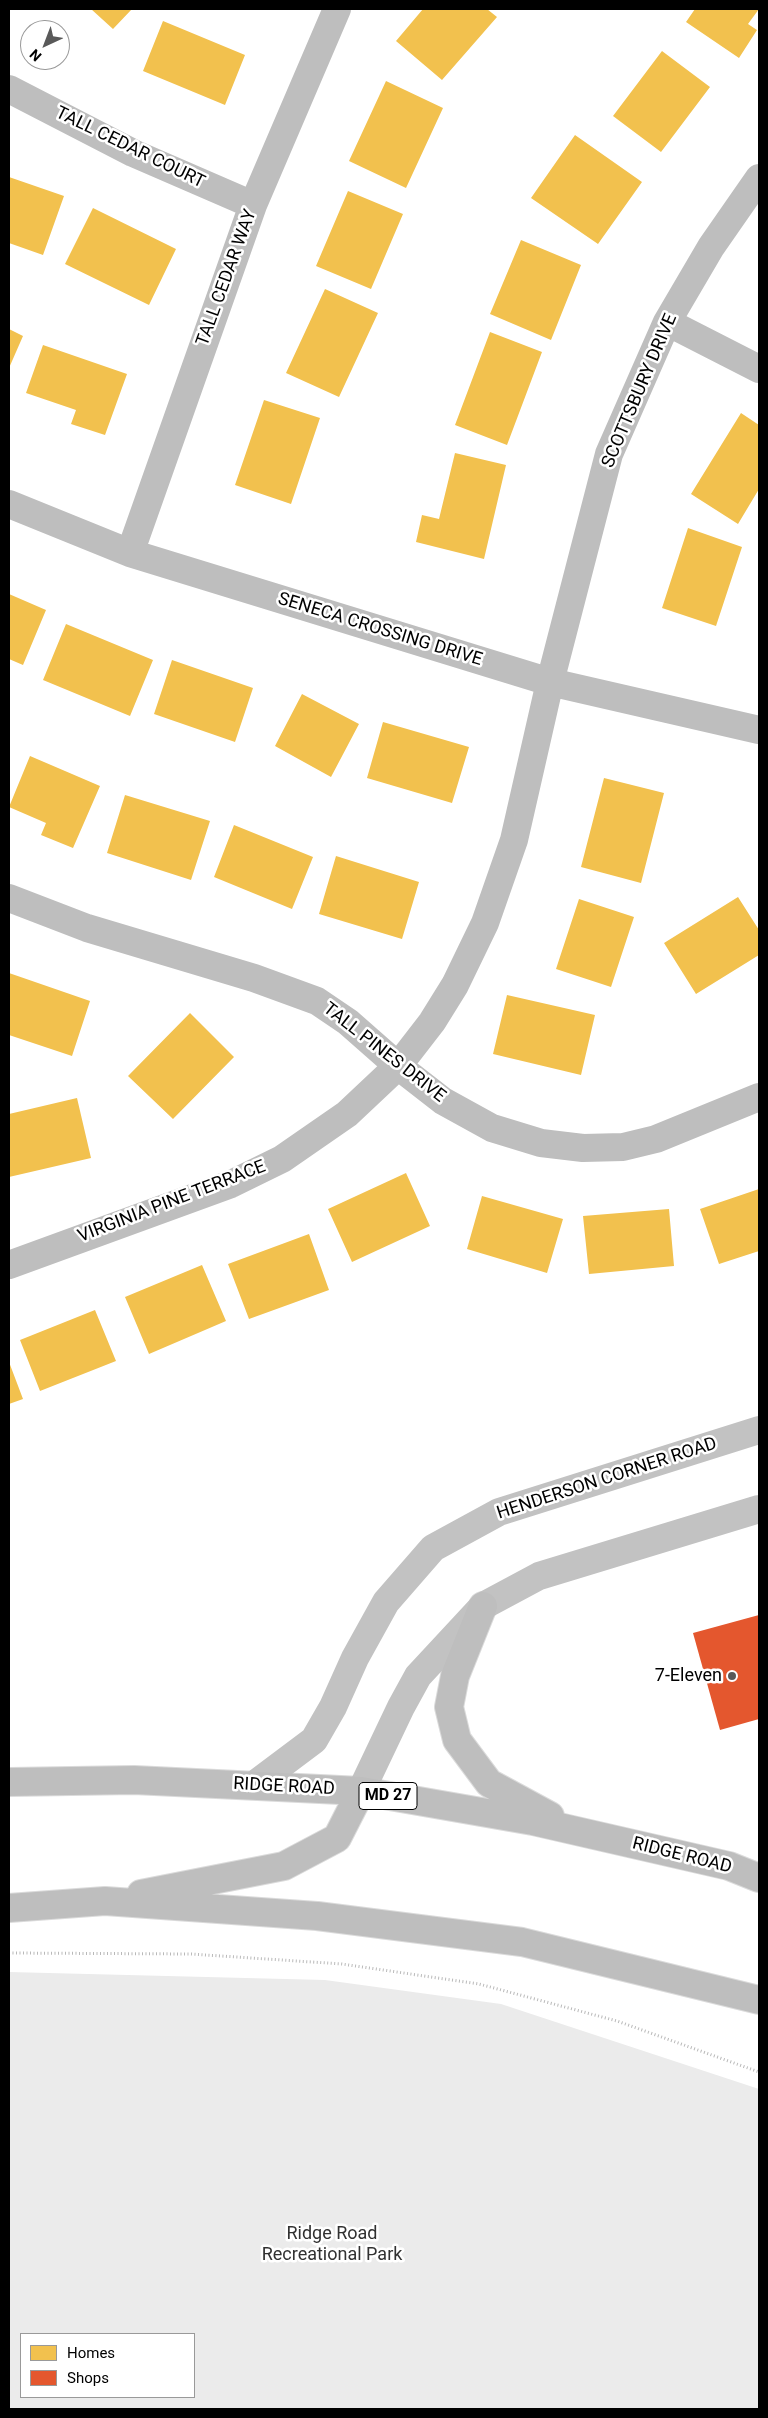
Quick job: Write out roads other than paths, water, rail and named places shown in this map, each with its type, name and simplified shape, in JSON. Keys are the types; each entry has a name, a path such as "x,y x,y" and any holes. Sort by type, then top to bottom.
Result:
{"main road":[{"name":"TALL CEDAR WAY","path":"130,553 253,205 337,9"},
{"name":"TALL CEDAR COURT","path":"9,89 133,153 253,205"},
{"name":"SCOTTSBURY DRIVE","path":"550,682 609,454 667,322 711,247 759,178"},
{"path":"667,322 759,369"},
{"name":"SENECA CROSSING DRIVE","path":"9,504 130,553 550,682 759,730"},
{"name":"VIRGINIA PINE TERRACE","path":"9,1265 231,1184 282,1159 347,1114 398,1066 432,1022 455,985 485,924 514,840 550,682"},
{"name":"TALL PINES DRIVE","path":"9,898 87,928 254,978 317,1001 348,1022 398,1066 442,1100 492,1128 541,1143 583,1148 623,1147 656,1139 759,1097"},
{"path":"483,1606 453,1684 449,1707 457,1740 489,1783 578,1831"},
{"name":"RIDGE ROAD","path":"9,1782 134,1780 361,1791 533,1821 729,1866 759,1878"},
{"path":"9,1908 105,1901 284,1866 337,1838 361,1791"},
{"path":"105,1901 317,1916 522,1942 759,2000"}],"street":[{"name":"HENDERSON CORNER ROAD","path":"254,1785 314,1740 333,1707 355,1658 386,1602 433,1548 499,1512 759,1430"},
{"path":"361,1791 418,1676 483,1606 538,1576 759,1509"}],"place":[{"name":"7-Eleven","path":"732,1676"}],"park label":[{"name":"Ridge Road Recreational Park","path":"332,2244"}]}
